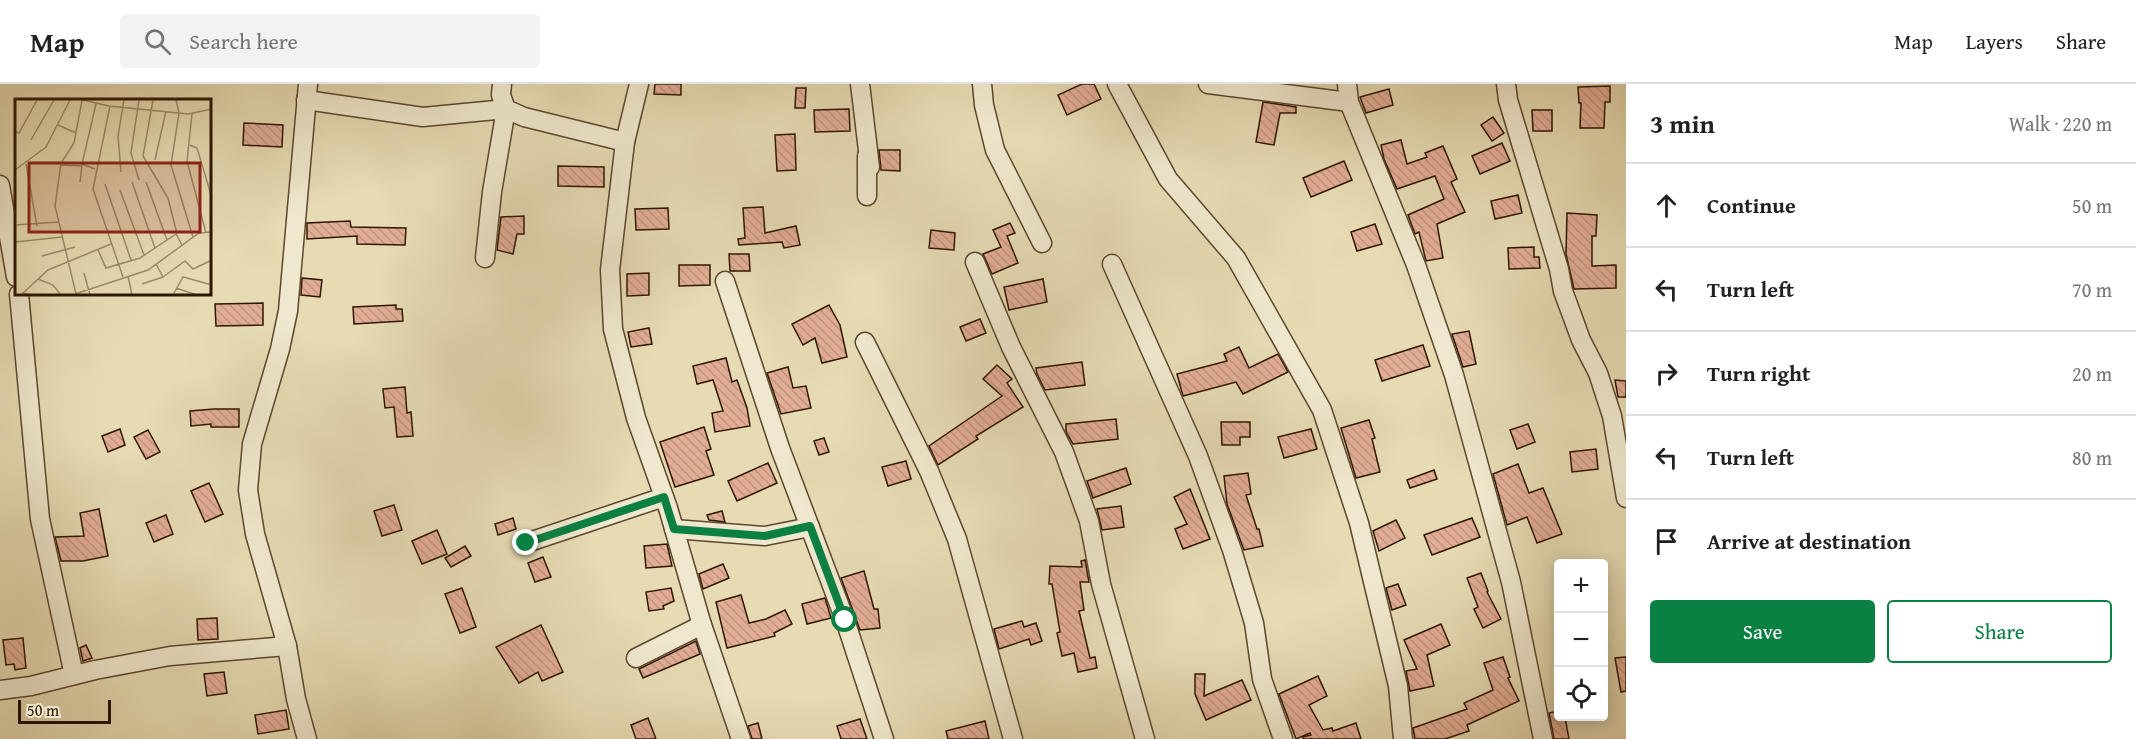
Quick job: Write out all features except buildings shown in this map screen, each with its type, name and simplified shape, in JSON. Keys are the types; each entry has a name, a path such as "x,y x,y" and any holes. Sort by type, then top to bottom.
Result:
{"street":[{"path":"485,258 492,192 506,109 501,95 502,84"},
{"path":"639,84 625,142 610,270 613,329 636,418 664,497 702,625 741,739"},
{"path":"860,84 870,167"},
{"path":"982,84 984,105 995,150 1041,243"},
{"path":"1118,84 1168,179 1198,217 1236,258 1322,410 1359,523 1398,686 1403,739"},
{"path":"1208,84 1349,102"},
{"path":"1347,84 1349,102 1416,266 1454,375 1510,582 1543,739"},
{"path":"1506,84 1508,99 1563,291 1581,340 1598,373 1612,416 1626,498"},
{"path":"307,739 296,699 287,646 255,534 248,490 252,444 280,349 288,311 307,92 423,117 506,109 524,117 625,142"},
{"path":"867,139 867,196"},
{"path":"0,185 15,271"},
{"path":"975,262 1011,347 1064,452 1089,521 1101,584 1145,739"},
{"path":"1112,264 1198,456 1232,550 1254,623 1262,679 1283,739"},
{"path":"725,281 780,448 845,620 884,739"},
{"path":"19,296 40,519 74,675"},
{"path":"865,342 929,471 957,539 1013,739"},
{"path":"526,543 664,497"},
{"path":"674,529 765,536 810,526"},
{"path":"636,658 702,625"},
{"path":"0,690 31,686 170,656 287,646"}],"route":[{"path":"526,543 664,497 674,529 765,536 810,526 845,620"}]}
